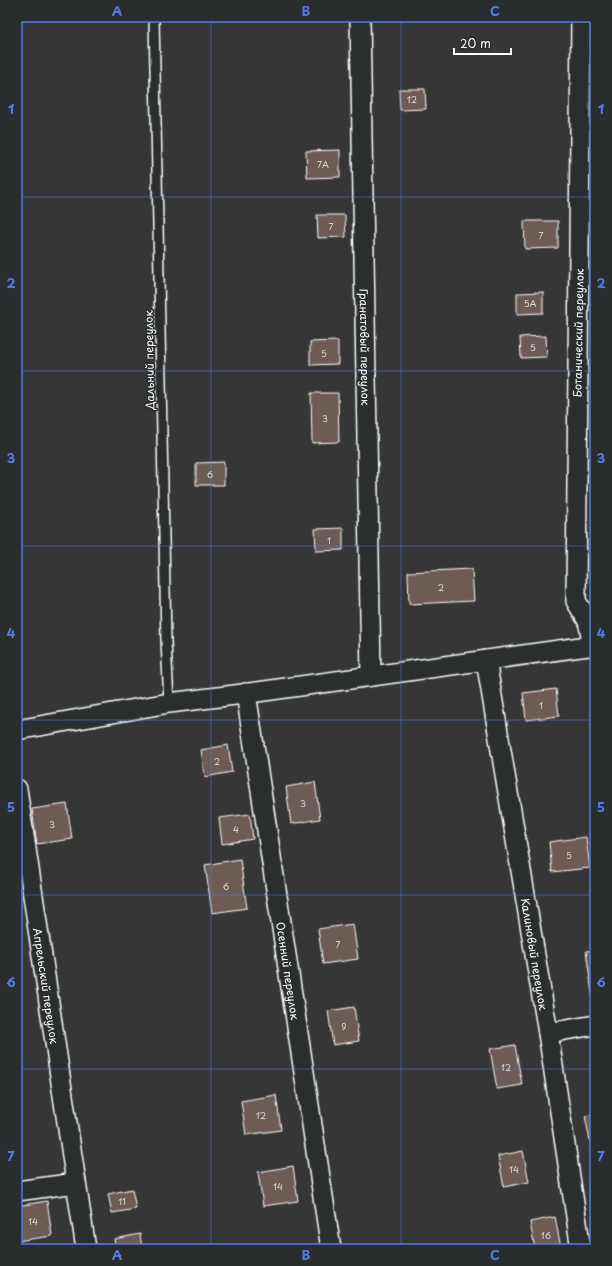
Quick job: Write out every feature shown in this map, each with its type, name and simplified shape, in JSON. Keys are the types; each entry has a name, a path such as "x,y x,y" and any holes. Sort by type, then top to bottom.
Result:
{"street":[{"name":"Гранатовый переулок","path":"360,17 371,676"},
{"name":"Ботанический переулок","path":"581,17 576,601 588,621 594,645"},
{"path":"17,730 169,703 594,645"},
{"name":"Калиновый переулок","path":"486,660 548,1033 581,1249"},
{"name":"Осенний переулок","path":"246,693 331,1249"},
{"name":"Апрельский переулок","path":"17,789 86,1249"},
{"path":"548,1033 595,1025"},
{"path":"17,1191 76,1183"}],"lane":[{"name":"Дальний переулок","path":"154,17 166,641 169,703"}],"building":[{"path":"399,89 425,89 426,109 400,110"},
{"path":"340,150 340,177 307,178 306,151"},
{"path":"317,215 345,215 346,237 318,238"},
{"path":"524,221 558,221 558,248 525,249"},
{"path":"543,292 543,313 517,314 517,293"},
{"path":"546,336 547,357 521,358 520,337"},
{"path":"338,341 338,364 310,365 310,342"},
{"path":"311,393 338,393 339,442 312,443"},
{"path":"224,462 224,485 196,485 196,463"},
{"path":"343,528 343,550 316,551 315,529"},
{"path":"472,569 474,601 409,604 408,572"},
{"path":"556,689 559,716 526,720 523,693"},
{"path":"228,745 232,772 205,777 201,750"},
{"path":"315,782 320,819 291,824 286,787"},
{"path":"67,804 72,839 37,844 32,809"},
{"path":"250,814 253,839 222,844 219,818"},
{"path":"586,837 590,868 552,872 549,842"},
{"path":"240,859 247,908 212,913 205,865"},
{"path":"353,924 358,959 323,964 318,929"},
{"path":"595,950 595,1007 594,1007 586,951"},
{"path":"354,1007 359,1041 333,1045 328,1011"},
{"path":"515,1045 522,1085 497,1089 490,1049"},
{"path":"276,1095 281,1130 246,1135 241,1101"},
{"path":"595,1114 595,1150 592,1151 585,1116"},
{"path":"523,1151 529,1182 504,1187 498,1156"},
{"path":"293,1166 298,1201 263,1206 258,1172"},
{"path":"132,1189 136,1209 112,1213 108,1194"},
{"path":"47,1201 52,1236 17,1241 17,1206"},
{"path":"555,1217 561,1248 535,1249 530,1222"},
{"path":"140,1234 142,1249 116,1249 114,1239"}]}
